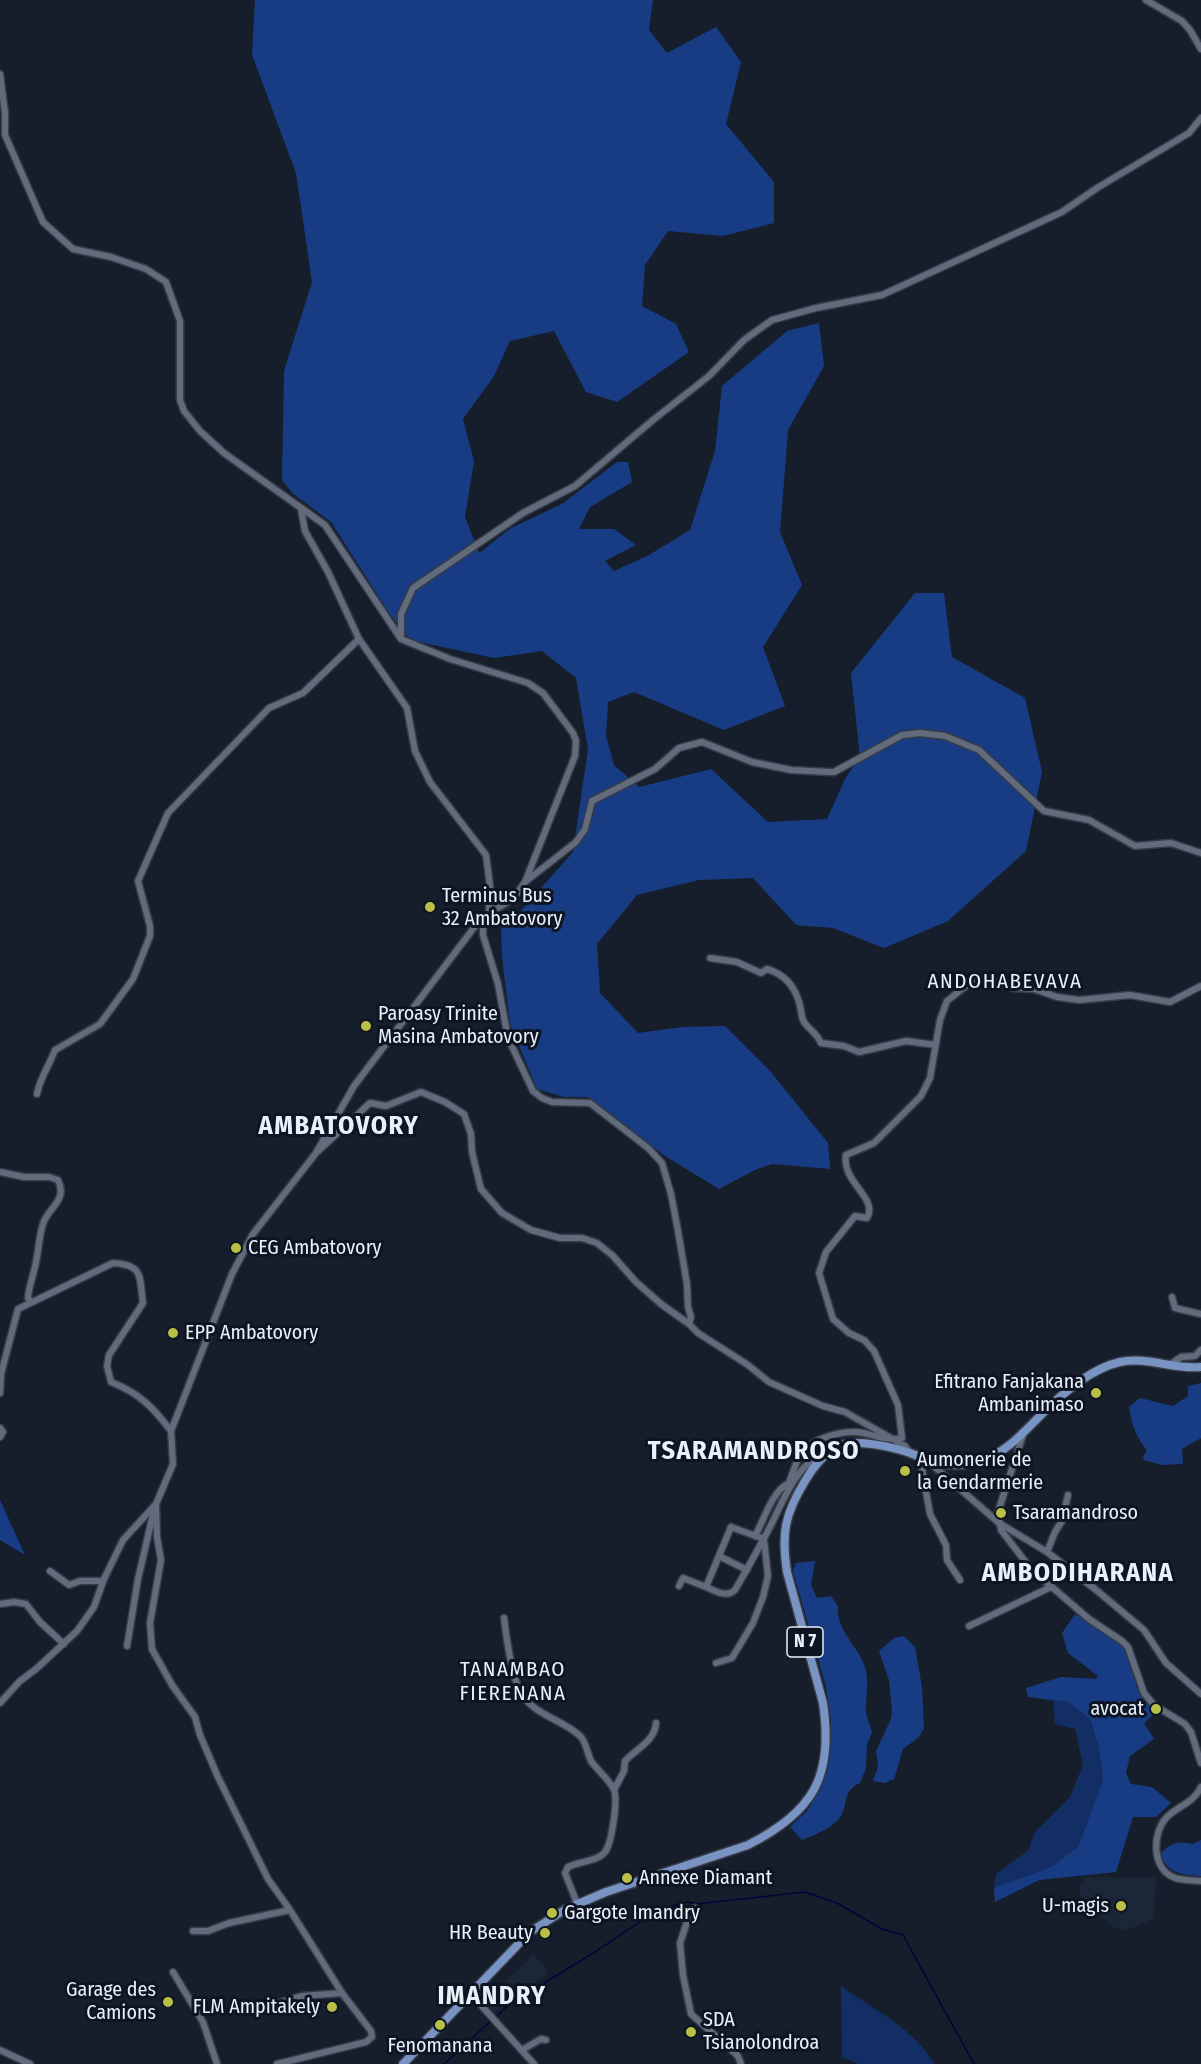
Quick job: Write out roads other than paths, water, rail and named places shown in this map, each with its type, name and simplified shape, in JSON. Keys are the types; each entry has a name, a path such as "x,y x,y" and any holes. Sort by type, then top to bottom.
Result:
{"main road":[{"name":"N 7","path":"403,2064 530,1932 577,1903 719,1856 766,1836 806,1805 817,1786 823,1765 826,1724 823,1704 791,1593 784,1551 784,1529 787,1516 801,1488 817,1464 836,1446 863,1443 893,1444 924,1459 957,1465 973,1462 1003,1450 1023,1435 1060,1398 1109,1366 1120,1362 1136,1361 1190,1368 1201,1367"}],"street":[{"path":"1146,0 1182,21 1201,49"},
{"path":"0,74 5,135 43,222 73,249 111,257 146,270 166,282 180,321 180,400 184,411 200,431 224,453 325,525 401,639 450,659 528,683 543,693 573,733 576,741 575,756 525,882 513,899 489,913 483,922 476,925 354,1086 316,1153 253,1234 232,1274 171,1431 172,1464 156,1504 138,1579 127,1646"},
{"path":"401,639 399,630 401,614 413,588 523,513 575,486 709,376 744,340 772,321 816,308 882,295 1062,212 1097,188 1189,133 1201,118"},
{"path":"301,508 304,531 328,572 359,639 407,708 415,751 430,782 486,855 490,886 489,913"},
{"path":"37,1094 54,1050 100,1024 132,979 150,936 150,926 138,881 168,813 269,708 303,693 359,639"},
{"path":"525,882 576,842 585,829 592,801 655,769 679,747 702,742 752,762 791,770 834,772 902,735 920,733 945,736 979,750 1044,811 1089,820 1135,846 1171,843 1201,853"},
{"path":"483,922 483,935 498,984 508,1038 533,1091 552,1102 590,1103 648,1148 662,1163 680,1241 691,1317 689,1324"},
{"path":"711,958 737,962 761,973 767,969 780,973 795,990 804,1021 821,1042 844,1046 859,1052 906,1041 936,1045"},
{"path":"893,1444 902,1438 900,1413 892,1391 874,1351 864,1340 849,1334 833,1318 819,1273 826,1252 855,1216 867,1218 870,1212 869,1204 850,1178 844,1164 846,1155 874,1143 921,1096 930,1078 940,1020 947,1001 976,978 988,979 1013,988 1034,989 1057,997 1079,1000 1130,995 1170,1002 1201,986"},
{"path":"316,1153 370,1103 386,1106 422,1092 445,1102 464,1114 471,1134 472,1152 481,1189 502,1213 531,1230 560,1238 582,1238 597,1243 636,1282 698,1333 748,1365 769,1382 823,1406 845,1412 893,1444"},
{"path":"0,1172 24,1177 49,1177 58,1180 62,1188 61,1195 45,1220 41,1231 28,1298 31,1302"},
{"path":"0,1393 1,1374 18,1309 113,1263 131,1264 137,1271 143,1303 109,1355 107,1366 111,1382 132,1390 157,1413 171,1431"},
{"path":"1172,1297 1175,1308 1201,1314"},
{"path":"1170,1365 1181,1357 1195,1356 1201,1350"},
{"path":"0,1428 3,1432 0,1437"},
{"path":"755,1536 774,1498 784,1485 789,1483 800,1455 814,1443 832,1435 855,1432 893,1444"},
{"path":"1023,1435 998,1512 999,1523 1021,1558 1051,1587 1089,1620 1128,1647 1144,1693 1154,1705 1185,1725 1191,1732 1201,1763"},
{"path":"679,1586 683,1578 726,1594 732,1593 764,1539 781,1502 806,1465 817,1457 828,1454"},
{"path":"924,1459 999,1523 1047,1552 1095,1588 1144,1630 1166,1663 1201,1694"},
{"path":"924,1459 930,1514 946,1545 947,1560 960,1580"},
{"path":"1047,1552 1062,1521 1068,1495"},
{"path":"0,1703 20,1681 77,1631 94,1607 103,1581 123,1540 156,1504"},
{"path":"156,1504 157,1537 161,1560 150,1623 152,1649 172,1685 195,1718 200,1735 268,1879 342,1993 371,2031 372,2037 366,2042 277,2064"},
{"path":"706,1587 731,1527 764,1539"},
{"path":"716,1663 732,1658 753,1623 768,1576 764,1539"},
{"path":"719,1556 747,1570"},
{"path":"50,1571 69,1585 80,1581 103,1581"},
{"path":"969,1626 1051,1587"},
{"path":"0,1604 14,1602 26,1605 40,1622 64,1644"},
{"path":"504,1618 510,1661 521,1693 534,1707 582,1737 591,1760 614,1790"},
{"path":"577,1903 565,1873 568,1867 577,1862 592,1860 605,1853 614,1823 614,1790 624,1771 625,1761 652,1737 656,1731 656,1723"},
{"path":"1201,1787 1193,1799 1164,1820 1157,1845 1160,1867 1167,1873 1180,1879 1201,1881"},
{"path":"695,1908 687,1922 680,1943 683,1975 692,2014 738,2056 741,2064"},
{"path":"193,1931 207,1931 229,1923 290,1910"},
{"path":"173,1972 203,2022 217,2064"},
{"path":"275,2004 302,1996 342,1993"},
{"path":"470,1994 534,2064"},
{"path":"522,2050 541,2039 546,2040"},
{"path":"0,2050 30,2064"}],"waterway":[{"path":"496,2017 508,2005 595,1952 659,1909 688,1902 697,1904 805,1892 837,1903 882,1929 903,1935 974,2064"},
{"path":"444,2064 492,2020"}],"place":[{"name":"Terminus Bus 32 Ambatovory","path":"430,907"},
{"name":"Paroasy Trinite Masina Ambatovory","path":"366,1026"},
{"name":"CEG Ambatovory","path":"236,1248"},
{"name":"EPP Ambatovory","path":"173,1333"},
{"name":"Efitrano Fanjakana Ambanimaso","path":"1096,1393"},
{"name":"Aumonerie de la Gendarmerie","path":"905,1471"},
{"name":"Tsaramandroso","path":"1001,1513"},
{"name":"avocat","path":"1156,1709"},
{"name":"Annexe Diamant","path":"627,1878"},
{"name":"U-magis","path":"1121,1906"},
{"name":"Gargote Imandry","path":"552,1913"},
{"name":"HR Beauty","path":"545,1933"},
{"name":"Garage des Camions","path":"168,2002"},
{"name":"FLM Ampitakely","path":"332,2007"},
{"name":"Fenomanana","path":"440,2025"},
{"name":"SDA Tsianolondroa","path":"691,2032"}],"district":[{"name":"ANDOHABEVAVA","path":"1005,982"},
{"name":"AMBATOVORY","path":"339,1127"},
{"name":"TSARAMANDROSO","path":"754,1452"},
{"name":"AMBODIHARANA","path":"1078,1574"},
{"name":"TANAMBAO FIERENANA","path":"513,1682"},
{"name":"IMANDRY","path":"492,1997"}]}
